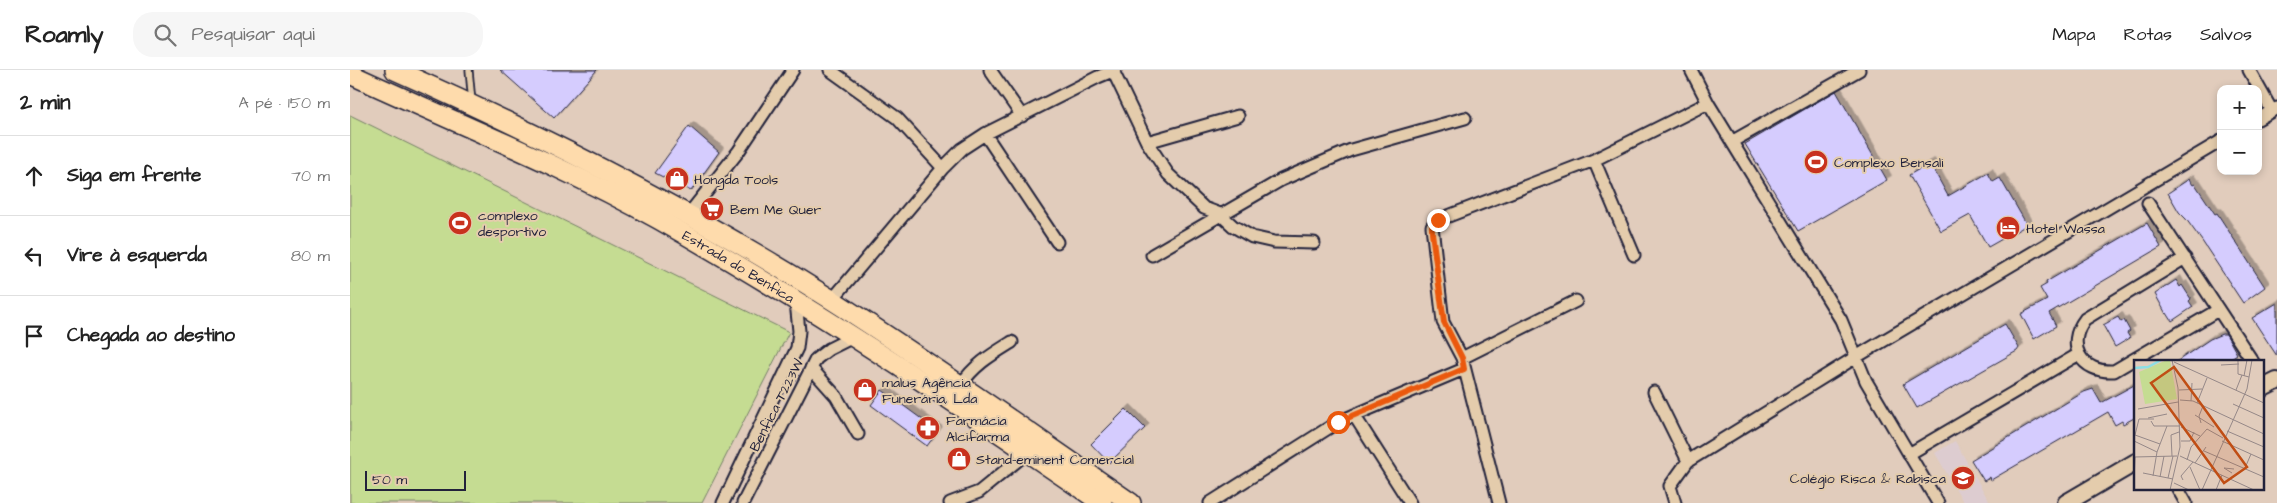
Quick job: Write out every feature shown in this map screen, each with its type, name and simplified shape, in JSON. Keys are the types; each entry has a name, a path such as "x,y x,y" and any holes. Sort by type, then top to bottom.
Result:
{"highway":[{"name":"Estrada do Benfica","path":"395,70 472,104 580,157 688,215 832,300 1131,503"},
{"name":"Estrada do Benfica","path":"350,74 573,174 658,219 853,337 1102,503"}],"main road":[{"path":"2264,388 2277,381"},
{"path":"2066,503 2134,463"}],"street":[{"path":"688,215 738,152 793,70"},
{"path":"830,70 898,118 943,168"},
{"path":"990,70 1022,116"},
{"path":"1691,70 1708,103 1841,320 1866,381 1938,503"},
{"path":"1733,141 1859,70"},
{"path":"2249,70 2275,110 2262,117"},
{"path":"832,300 943,168 962,149 985,134 1022,116 1096,73 1114,71 1147,142 1168,174 1204,208 1220,214 1232,226 1252,237 1274,242 1314,243"},
{"path":"1498,503 1463,364 1444,322 1432,226 1438,220 1594,160 1708,103"},
{"path":"1147,142 1238,116"},
{"path":"1152,255 1281,180 1351,150 1466,118"},
{"path":"985,134 1057,242"},
{"path":"1675,503 1670,486 1688,461 1856,357 2217,143"},
{"path":"1594,160 1634,255"},
{"path":"2148,203 2252,360"},
{"path":"2185,258 2085,319 2079,327 2076,336 2079,354 2086,364 2094,369 2104,372 2114,371 2218,310"},
{"path":"1210,503 1325,430 1463,364 1576,301"},
{"path":"723,503 797,348 799,331 796,302"},
{"name":"Benfica T223W","path":"743,503 816,360 823,353 853,337"},
{"path":"960,386 969,372 987,357 1012,342"},
{"path":"1909,454 2079,354"},
{"path":"811,368 836,396 858,434"},
{"path":"1654,392 1688,461"},
{"path":"1354,415 1410,503"},
{"path":"950,503 979,492 1028,452"},
{"path":"2179,490 2186,503"}],"lane":[{"path":"469,70 472,104"}],"shaded area":[{"name":"Colégio Risca & Rabisca","path":"1955,441 1990,503 1964,503 1935,453"}],"green space":[{"name":"complexo desportivo","path":"350,115 789,332 702,503 350,503"}],"building":[{"path":"500,70 597,70 554,118"},
{"name":"Complexo Bensali","path":"1836,91 1887,180 1798,231 1745,144"},
{"path":"689,126 719,152 691,191 655,173"},
{"path":"1930,163 1948,196 1988,173 1993,182 2000,178 2027,225 1988,247 1970,215 1941,231 1909,175"},
{"path":"2189,179 2193,185 2195,184 2215,214 2217,213 2265,287 2243,303 2202,241 2179,212 2168,193"},
{"path":"2147,223 2161,247 2049,313 2056,326 2034,339 2021,314 2047,300 2040,288 2047,284 2046,282"},
{"path":"2176,280 2180,287 2182,285 2191,299 2189,301 2193,307 2172,321 2155,294"},
{"path":"2277,303 2277,356 2252,318"},
{"path":"2118,317 2121,322 2124,320 2130,331 2127,333 2130,338 2115,347 2103,325"},
{"path":"2005,324 2019,348 2017,351 1917,408 1903,384"},
{"path":"2226,334 2237,354 2231,358 2232,360 2179,360 2210,339"},
{"path":"2134,385 2134,418 2123,424 2122,421 2115,425 2108,412 1991,480 1990,477 1984,481 1971,460 2084,392 2093,389 2101,403"},
{"path":"882,390 938,431 927,446 871,405"},
{"path":"1126,409 1145,428 1109,463 1091,444"}],"place":[{"name":"Complexo Bensali","path":"1816,162"},
{"name":"Hongda Tools","path":"677,179"},
{"name":"Bem Me Quer","path":"712,209"},
{"name":"complexo desportivo","path":"460,223"},
{"name":"Hotel Wassa","path":"2008,228"},
{"name":"malus Agência Funerária, Lda","path":"865,390"},
{"name":"Farmácia Alcifarma","path":"928,428"},
{"name":"Stand-eminent Comercial","path":"959,459"},
{"name":"Colégio Risca & Rabisca","path":"1963,478"}],"route":[{"path":"1338,422 1464,369 1462,358 1444,322 1432,233 1432,226 1438,220"}]}
